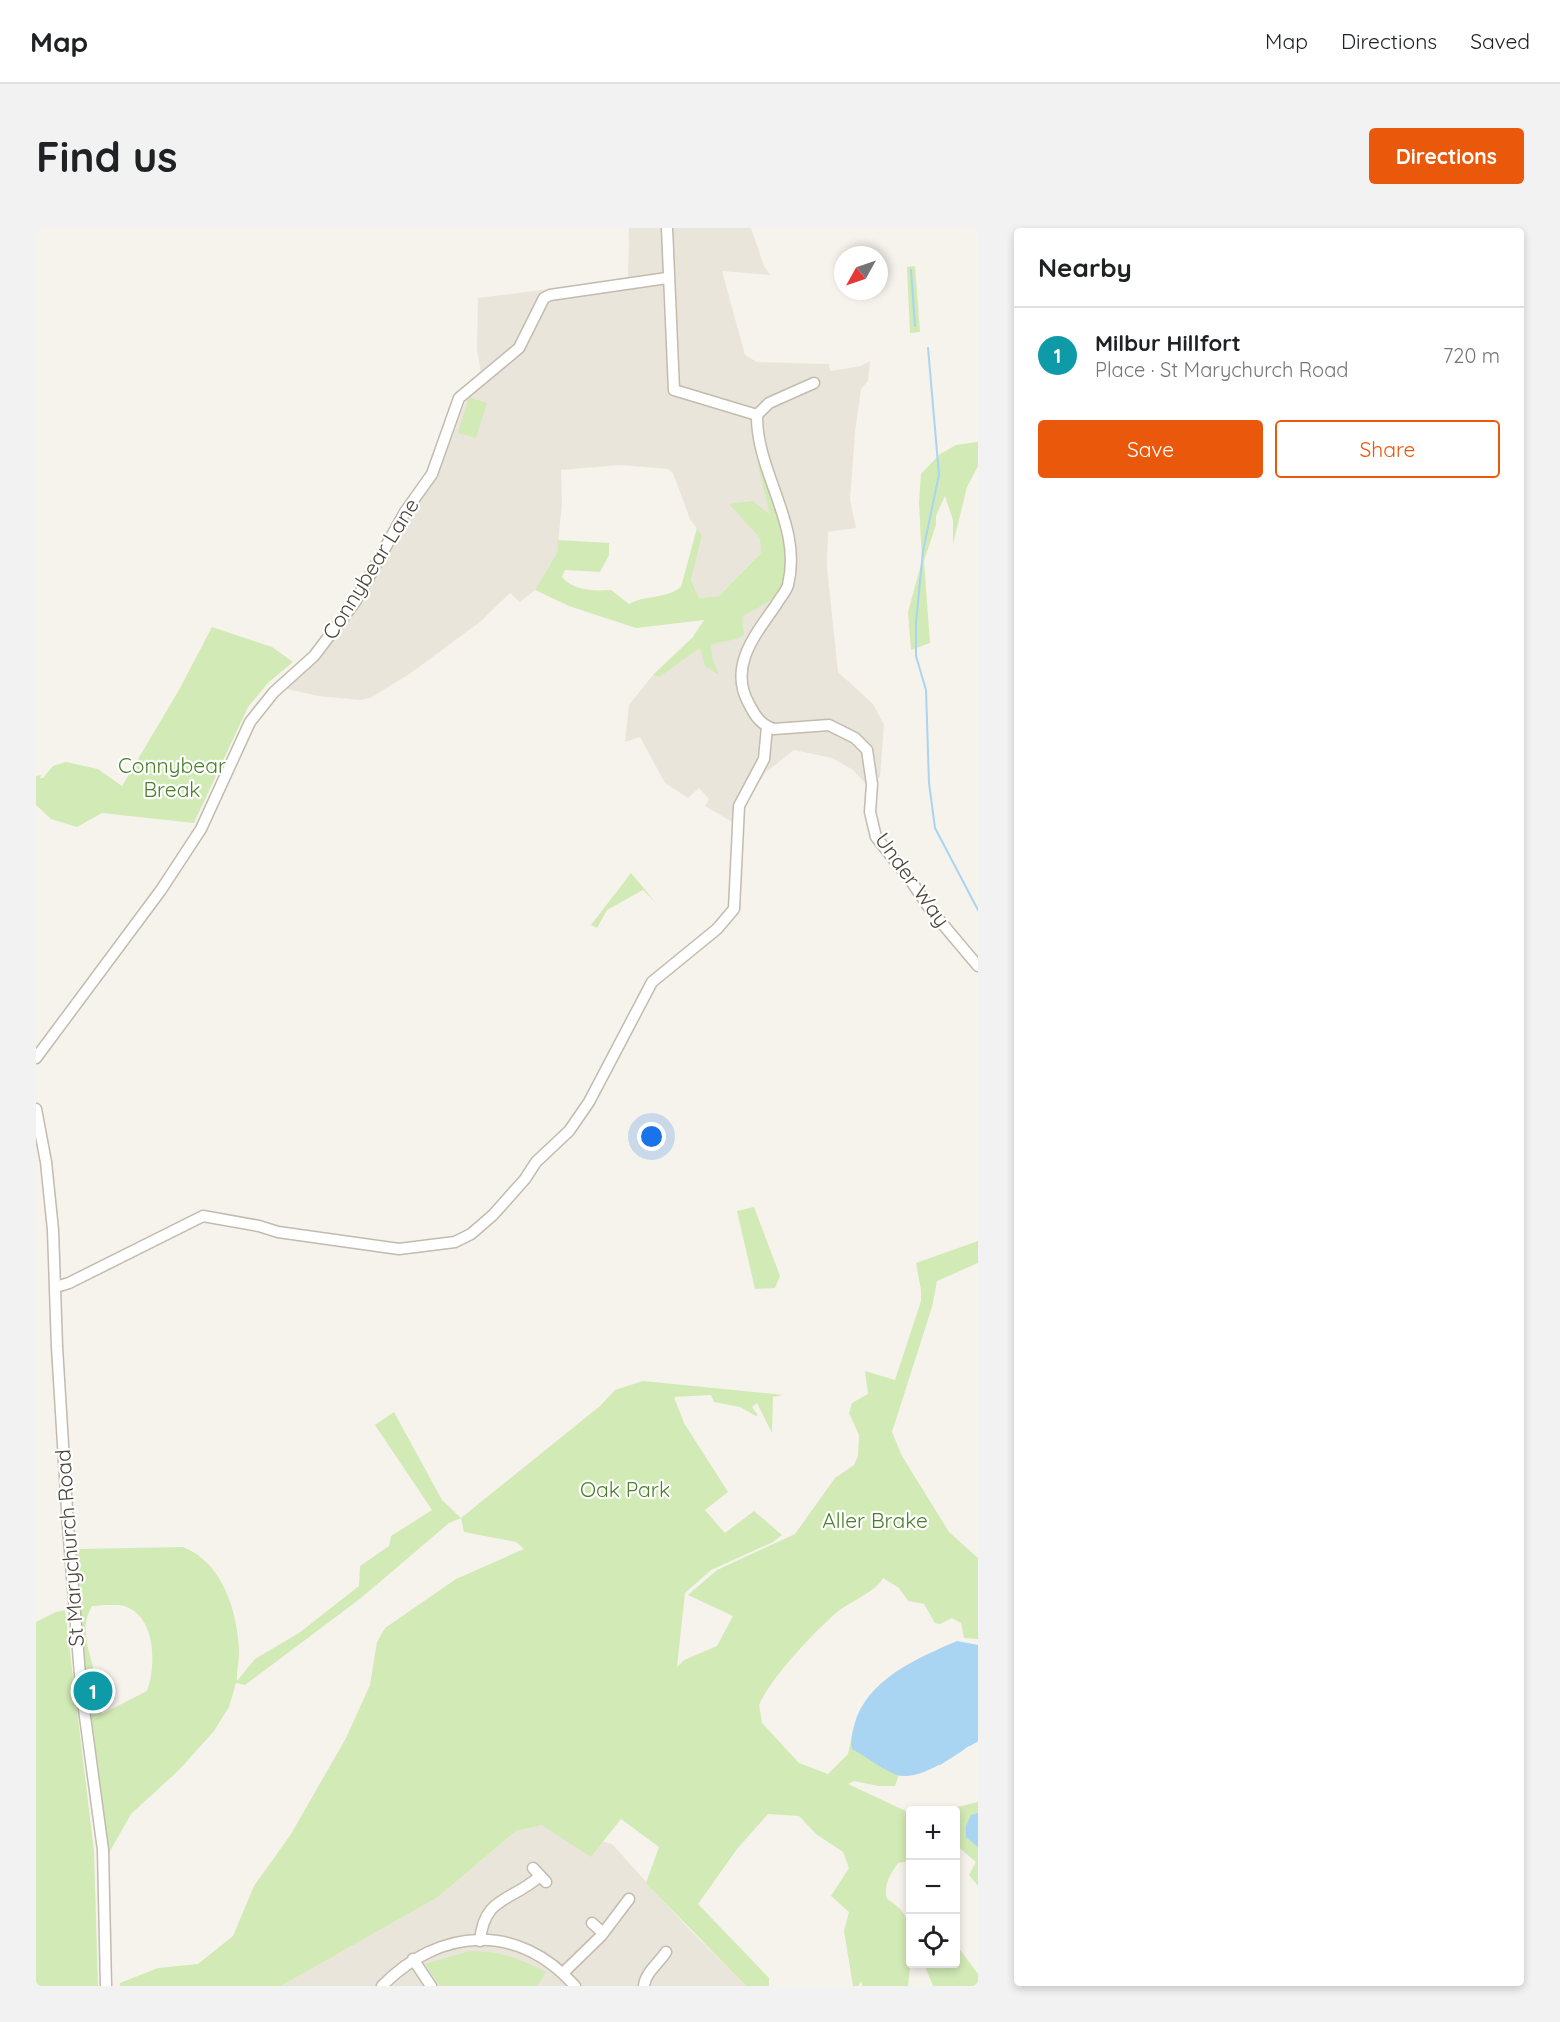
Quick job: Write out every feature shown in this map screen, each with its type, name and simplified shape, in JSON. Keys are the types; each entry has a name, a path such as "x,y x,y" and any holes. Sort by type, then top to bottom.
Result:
{"street":[{"path":"667,228 667,278 671,297 674,390 757,415"},
{"name":"Connybear Lane","path":"36,1058 161,890 201,829 250,722 274,692 314,656 355,602 405,512 432,474 459,398 519,348 544,298 550,295 667,278"},
{"path":"56,1287 145,1247 203,1216 259,1226 278,1233 399,1249 455,1242 471,1234 493,1215 525,1179 536,1162 569,1131 589,1102 652,982 717,929 734,909 739,806 764,759 767,727 755,716 744,696 741,668 751,642 787,586 789,554 786,524 757,435 757,415 770,403 814,383"},
{"name":"Under Way","path":"767,727 774,729 829,725 855,738 867,750 872,784 870,812 876,837 930,909 978,966"},
{"name":"St Marychurch Road","path":"36,1109 46,1162 56,1287 59,1384 81,1687 103,1850 106,1986"},
{"path":"480,1941 482,1923 489,1910 540,1875"},
{"path":"563,1973 603,1933 628,1899"},
{"path":"592,1923 603,1933"},
{"path":"382,1986 413,1959 432,1949 454,1942 480,1941 507,1943 524,1948 540,1956 563,1973 575,1986"},
{"path":"644,1986 647,1976 660,1955"},
{"path":"413,1959 431,1986"}],"shaded area":[{"path":"629,228 751,228 764,266 770,275 722,271 745,355 757,362 829,364 830,371 861,366 870,361 868,381 861,389 855,432 850,500 856,528 828,532 827,567 838,672 873,704 884,725 880,777 866,784 853,770 832,758 794,750 766,772 746,803 743,822 734,823 705,806 709,799 699,788 688,798 665,783 640,737 625,742 629,705 653,675 692,638 742,617 776,595 783,580 785,564 761,553 719,596 699,598 691,580 702,536 690,519 673,473 668,469 621,465 561,470 562,504 557,553 535,590 520,602 510,593 480,622 408,675 370,698 360,700 318,696 283,688 310,668 349,618 407,514 440,470 466,400 487,382 481,374 477,349 478,298 628,279"},
{"path":"541,1825 612,1844 687,1927 746,1986 281,1986 438,1897 516,1831"}],"green space":[{"path":"915,266 920,332 910,333 907,267"},
{"path":"469,397 487,403 476,438 458,433"},
{"path":"978,442 978,466 967,487 953,544 953,520 945,496 936,516 936,525 924,561 930,643 911,650 908,612 922,561 919,502 921,474 940,454 956,445"},
{"path":"760,461 783,528 787,563 784,580 774,598 742,617 744,635 711,645 712,657 719,675 705,666 700,648 659,677 653,675 692,638 704,620 636,628 569,606 535,590 557,553 558,540 609,543 609,555 600,572 565,570 562,577 578,588 611,590 629,604 675,591 681,587 697,528 702,536 691,580 699,598 719,596 761,553 760,538 729,504 753,501 770,515 758,465"},
{"name":"Connybear Break","path":"212,627 272,647 293,662 269,682 248,707 194,823 102,813 77,827 51,819 36,805 36,776 41,775 40,778 43,778 53,766 66,762 98,769 122,786 179,690"},
{"path":"631,873 656,903 643,890 607,910 597,928 591,925"},
{"path":"754,1207 780,1276 775,1288 755,1289 737,1211"},
{"path":"978,1241 978,1263 937,1281 932,1307 892,1432 902,1456 949,1532 978,1558 978,1639 964,1638 961,1623 952,1618 940,1624 935,1623 924,1604 908,1601 899,1588 883,1578 875,1587 836,1613 816,1632 782,1669 759,1705 762,1723 799,1763 828,1774 848,1754 851,1740 853,1749 899,1775 895,1786 879,1786 854,1781 848,1784 906,1811 906,1862 898,1863 890,1876 886,1889 887,1899 898,1907 906,1918 906,1968 910,1968 908,1986 862,1986 862,1981 858,1986 853,1986 844,1931 849,1912 831,1896 849,1868 843,1852 816,1834 799,1816 768,1814 737,1849 698,1904 769,1978 769,1986 746,1986 646,1883 659,1847 621,1819 591,1857 542,1825 516,1831 438,1897 281,1986 120,1986 120,1983 158,1968 198,1964 233,1936 254,1886 291,1834 346,1738 370,1685 377,1642 385,1628 456,1579 524,1549 516,1542 464,1532 461,1518 600,1406 615,1390 643,1381 784,1395 773,1397 772,1433 757,1403 752,1407 758,1415 756,1416 740,1407 714,1402 711,1395 674,1397 684,1423 728,1492 705,1510 725,1533 754,1511 782,1535 773,1542 711,1570 685,1593 677,1667 684,1660 717,1646 733,1616 688,1595 717,1570 795,1534 835,1478 854,1465 858,1456 859,1435 849,1413 852,1403 868,1394 865,1371 895,1380 921,1301 916,1263"},
{"path":"394,1412 442,1500 461,1518 449,1523 361,1598 245,1685 236,1683 229,1707 214,1731 179,1770 131,1814 109,1853 106,1853 91,1748 73,1545 79,1549 183,1547 197,1554 217,1576 231,1604 238,1634 237,1681 255,1659 299,1633 359,1586 360,1566 389,1546 391,1536 432,1510 375,1425","holes":["121,1605 138,1614 152,1645 152,1670 147,1691 102,1714 97,1700 86,1624 92,1606"]},
{"path":"65,1610 94,1851 98,1986 36,1986 36,1622"},
{"path":"978,1802 978,1886 969,1875 976,1862 960,1848 960,1806"},
{"path":"960,1949 978,1974 978,1982 974,1986 933,1986 926,1968 960,1968"},
{"path":"470,1951 509,1956 546,1972 537,1986 440,1986 425,1964"}],"water":[{"path":"957,1641 978,1645 978,1740 939,1765 907,1776 897,1775 852,1749 854,1726 860,1710 870,1695 895,1672"},
{"path":"978,1813 978,1847 966,1837 966,1826 971,1815"}],"waterway":[{"path":"911,270 915,326"},
{"path":"928,348 939,475 923,551 916,623 916,656 926,690 929,783 935,828 978,910"},
{"path":"970,1745 978,1740"},
{"path":"940,1764 963,1749"}],"place":[{"name":"Milbur Hillfort","path":"93,1691"}],"park label":[{"name":"Oak Park","path":"625,1490"},
{"name":"Aller Brake","path":"875,1521"}]}
